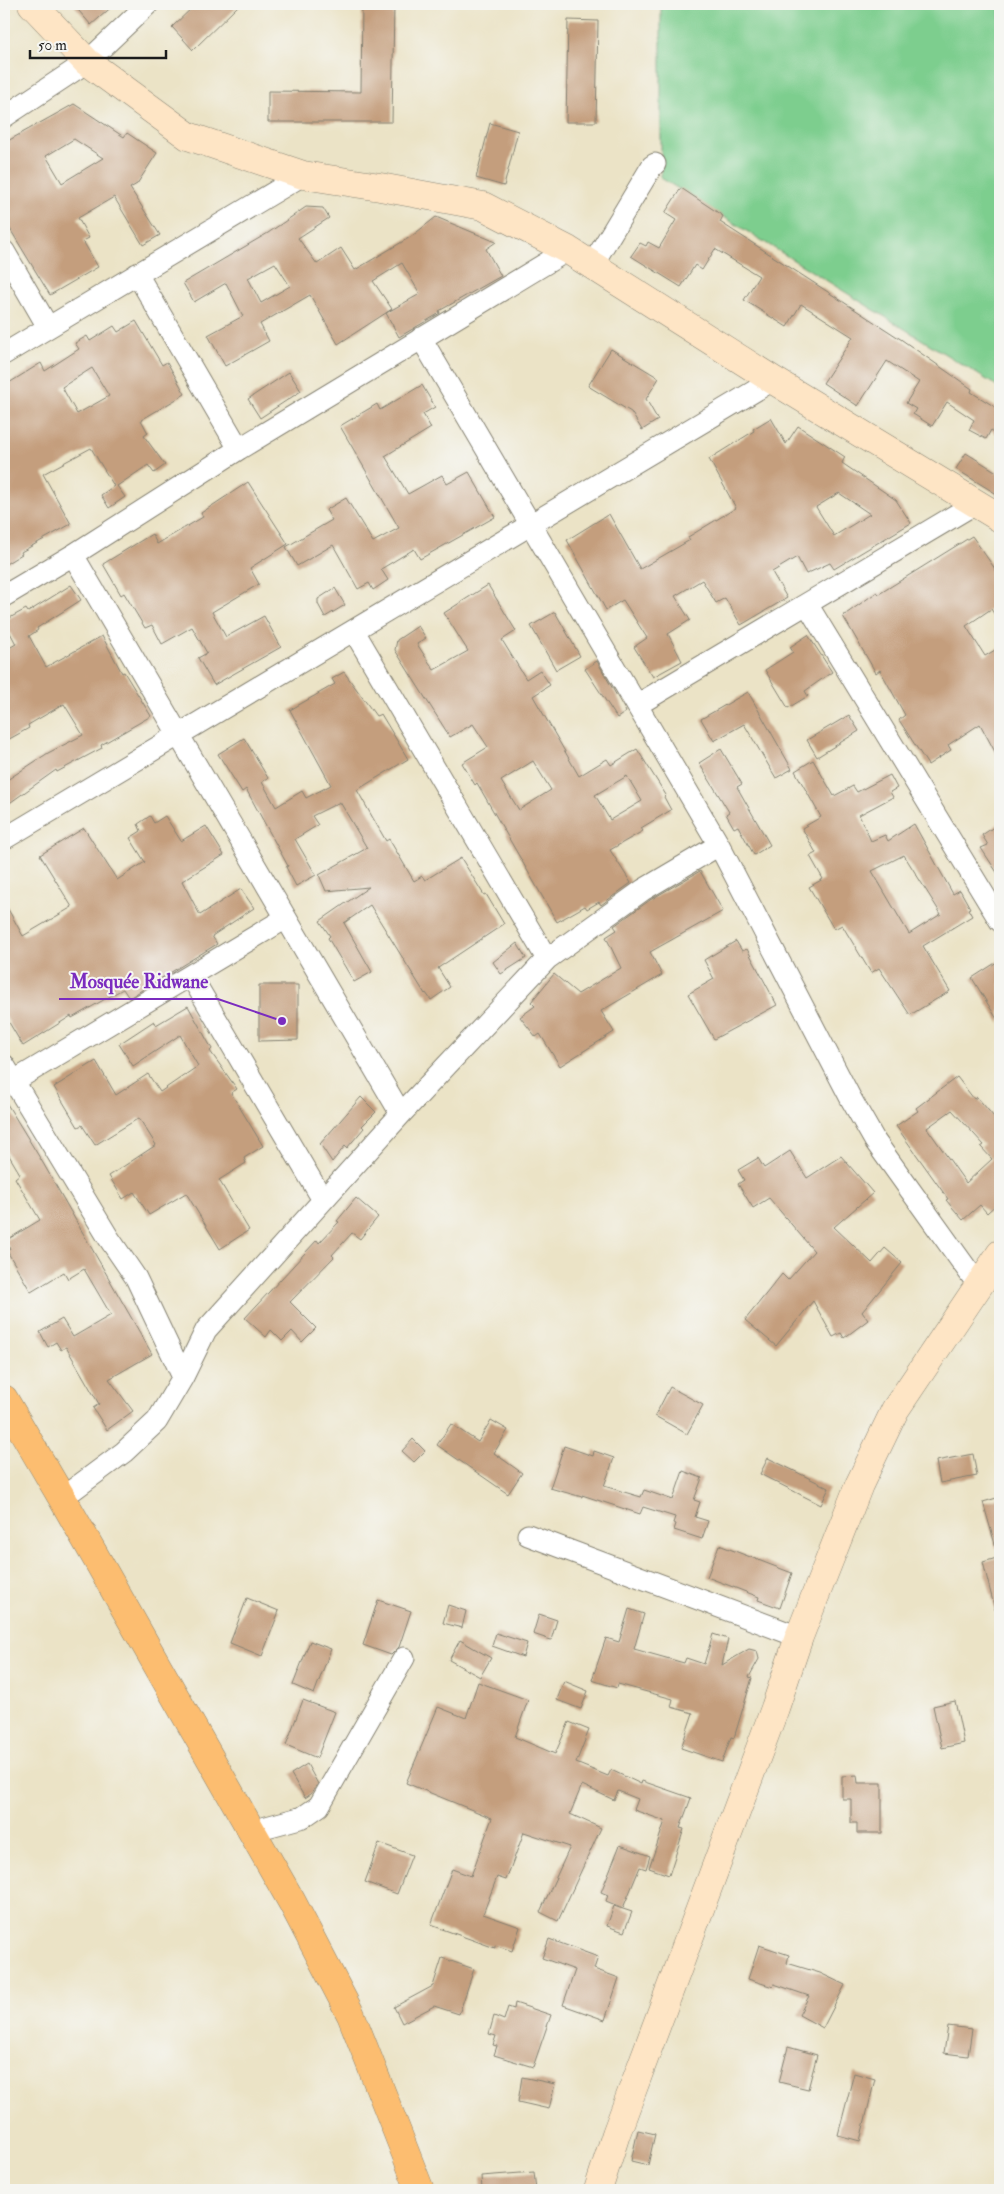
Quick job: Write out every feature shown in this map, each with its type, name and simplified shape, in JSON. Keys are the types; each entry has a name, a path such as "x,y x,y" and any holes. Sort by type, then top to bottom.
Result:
{"main road":[{"path":"4,1399 292,1902 351,2015 420,2190"}],"street":[{"path":"32,4 88,62 188,136 303,175 483,206 568,250 592,267 773,380 1000,518"},
{"path":"4,117 88,62 148,4"},
{"path":"592,267 652,166 655,164"},
{"path":"4,354 303,175"},
{"path":"4,596 73,555 239,449 568,250"},
{"path":"4,251 48,327"},
{"path":"137,274 239,449"},
{"path":"421,338 719,845 851,1099 875,1141 979,1286"},
{"path":"4,839 773,380"},
{"path":"636,706 976,503"},
{"path":"73,555 401,1114"},
{"path":"807,604 1000,921"},
{"path":"354,631 547,959"},
{"path":"62,1498 124,1452 157,1421 183,1377 206,1330 401,1114 547,959 643,890 719,845"},
{"path":"183,1377 136,1278 108,1237 9,1073 191,976 286,918"},
{"path":"191,976 323,1200"},
{"path":"598,2190 616,2134 775,1708 799,1638 858,1485 895,1410 1000,1254"},
{"path":"528,1534 799,1638"},
{"path":"252,1831 303,1817 319,1806 404,1658"}],"green space":[{"path":"661,4 1000,4 1000,388 661,178"}],"building":[{"path":"73,4 115,4 91,25"},
{"path":"196,4 240,4 193,50 172,27"},
{"path":"362,4 394,4 392,122 268,122 268,91 361,92"},
{"path":"568,20 598,21 596,122 566,122"},
{"path":"74,104 124,137 127,133 157,153 137,184 130,188 160,235 143,245 114,197 78,218 89,238 83,241 98,267 50,295 4,219 4,143","holes":["74,139 103,158 62,183 46,156"]},
{"path":"490,123 518,131 504,186 476,178"},
{"path":"681,188 723,216 720,222 902,340 972,389 971,392 1000,410 1000,436 991,430 986,439 969,430 974,420 947,402 932,426 913,414 916,409 906,403 919,382 887,361 858,406 823,383 853,337 801,304 787,327 744,300 759,276 715,249 702,270 695,265 681,287 631,256 640,243 646,246 648,242 659,248 676,220 665,213"},
{"path":"306,207 323,208 329,218 298,238 317,264 341,248 355,270 412,236 436,217 496,242 486,249 501,276 439,311 440,313 399,337 386,313 420,294 402,263 373,281 392,309 338,344 310,295 260,324 269,341 225,366 208,335 243,316 226,283 194,302 183,283 268,233","holes":["275,263 290,286 261,303 248,278"]},
{"path":"136,321 162,365 167,362 185,394 141,420 148,433 144,436 165,465 154,473 148,465 117,486 125,497 109,508 101,495 114,486 91,448 43,474 71,524 21,552 22,554 4,565 4,386 41,363 45,371 79,349 75,343 87,336 90,341 114,326 118,332","holes":["92,368 109,396 77,414 62,387"]},
{"path":"611,349 659,378 646,399 658,420 642,430 631,412 588,386"},
{"path":"289,372 301,391 260,418 248,399"},
{"path":"422,385 435,407 423,414 431,428 385,456 408,494 442,475 447,484 469,472 495,517 420,559 414,549 381,569 388,580 373,590 369,583 358,589 333,545 297,566 286,547 332,520 326,510 346,498 373,542 399,528 340,426 377,404 380,410"},
{"path":"771,418 786,444 798,426 845,457 842,463 896,500 911,523 834,569 830,563 806,574 797,557 772,572 787,598 741,625 725,598 716,603 702,580 675,596 690,620 668,634 682,661 653,677 634,647 647,638 623,600 606,610 567,540 609,514 640,569 690,540 688,537 736,508 709,459 754,431 753,429","holes":["839,493 870,514 834,536 816,507"]},
{"path":"966,453 1000,474 1000,496 956,469"},
{"path":"248,482 288,544 250,568 259,584 212,612 226,637 264,616 281,647 214,685 198,658 207,653 192,627 162,644 152,625 145,628 124,593 121,595 103,564 152,534 157,544 203,517 201,513"},
{"path":"972,536 1000,576 1000,623 991,609 966,626 985,656 1000,647 1000,761 980,724 948,745 951,750 928,765 899,720 905,715 880,670 876,673 843,616 877,592 879,594"},
{"path":"71,585 81,600 37,628 38,630 29,636 46,667 102,636 122,673 124,672 151,716 101,745 102,748 57,772 56,770 4,807 4,782 48,753 83,735 64,704 28,725 29,728 4,742 4,651 16,644 4,621 26,609 28,612"},
{"path":"488,585 516,631 502,640 526,679 540,670 550,685 533,696 579,776 607,759 611,765 637,749 666,795 664,797 671,810 641,828 643,831 610,850 631,883 601,905 599,902 587,909 585,906 557,922 477,783 475,785 462,763 488,747 473,724 450,737 395,650 397,640 418,626 426,638 417,644 434,670 468,651 444,613","holes":["533,761 551,790 519,810 501,781","627,776 642,801 610,820 595,795"]},
{"path":"335,588 345,605 325,617 318,604 318,599"},
{"path":"555,612 580,656 556,670 531,626"},
{"path":"808,635 832,672 805,691 808,696 788,708 765,670 793,652 790,647"},
{"path":"597,661 626,712 617,718 585,669"},
{"path":"344,672 376,716 381,714 408,759 357,790 386,841 389,839 414,881 422,876 425,880 461,858 504,924 438,968 450,987 431,1000 425,994 370,905 344,923 372,972 354,982 320,921 369,887 326,891 319,875 367,848 340,802 312,816 318,825 295,839 316,875 296,886 286,867 288,866 246,789 242,792 218,754 244,738 268,778 262,782 276,807 302,791 306,798 331,785 290,710 335,684 332,679"},
{"path":"748,692 792,769 776,778 744,724 714,741 701,719"},
{"path":"849,715 859,731 817,757 807,740"},
{"path":"721,749 742,784 737,787 770,845 754,855 738,826 734,828 726,814 729,812 699,763"},
{"path":"813,760 834,796 853,786 857,792 890,775 897,788 890,792 893,797 859,815 871,841 885,835 888,841 914,824 953,894 960,890 970,908 968,909 972,916 923,946 950,991 910,1015 879,968 871,973 842,925 834,929 809,887 823,879 810,856 816,853 802,828 821,817 795,771","holes":["904,855 941,914 909,934 872,871"]},
{"path":"150,816 154,823 165,816 181,841 206,826 224,855 182,881 200,915 241,889 254,908 212,936 217,944 129,998 123,989 72,1018 71,1016 23,1046 4,1014 4,902 23,936 72,907 40,855 84,828 117,880 145,862 130,838 141,831 138,824"},
{"path":"1000,823 1000,877 981,848 988,845 982,835"},
{"path":"700,871 723,911 650,952 662,975 601,1011 614,1032 560,1066 540,1034 536,1037 520,1017 535,1006 531,1002 554,974 578,994 621,968 606,937 617,930 614,926 650,900"},
{"path":"736,941 742,951 747,949 777,1005 714,1039 688,994 714,979 704,960"},
{"path":"517,943 526,958 501,974 493,962"},
{"path":"1000,960 1000,1024 972,978"},
{"path":"259,985 298,985 298,1040 259,1041"},
{"path":"188,1006 212,1049 210,1051 237,1089 231,1093 263,1146 244,1158 246,1163 219,1180 249,1230 220,1249 186,1193 149,1215 134,1192 123,1199 109,1176 156,1145 139,1118 95,1145 82,1125 78,1127 54,1087 96,1061 116,1095 148,1074 160,1092 198,1066 180,1035 133,1066 119,1044 154,1021 156,1025"},
{"path":"957,1077 974,1099 977,1097 1000,1124 1000,1201 987,1213 980,1205 963,1220 946,1200 948,1199 896,1126 918,1111 916,1108","holes":["952,1110 984,1145 981,1147 992,1159 966,1183 927,1128"]},
{"path":"361,1097 376,1112 362,1126 364,1128 347,1148 345,1146 332,1162 320,1144"},
{"path":"4,1099 43,1163 152,1354 109,1379 133,1411 107,1430 93,1408 99,1404 66,1347 61,1350 56,1342 48,1347 40,1332 62,1319 73,1337 111,1315 84,1269 68,1279 64,1272 31,1292 7,1251 10,1249 5,1241 40,1220 15,1178 20,1174 4,1147"},
{"path":"790,1151 807,1178 841,1156 873,1193 834,1227 872,1263 885,1248 902,1263 862,1312 868,1320 844,1338 841,1333 833,1337 813,1301 776,1346 745,1320 782,1274 788,1280 814,1251 769,1198 753,1208 738,1184 744,1180 738,1170 758,1158 764,1168"},
{"path":"356,1198 378,1217 360,1239 352,1233 332,1255 334,1257 290,1302 316,1328 302,1342 292,1331 282,1341 271,1330 266,1337 245,1318 317,1240 319,1243 339,1222 337,1221"},
{"path":"670,1387 703,1405 687,1434 655,1416"},
{"path":"491,1420 508,1430 494,1453 522,1473 508,1494 437,1445 451,1424 478,1442"},
{"path":"413,1439 425,1451 414,1462 402,1451"},
{"path":"564,1446 593,1456 594,1451 614,1458 604,1486 641,1497 644,1490 673,1500 683,1471 702,1478 694,1500 700,1502 695,1517 708,1521 702,1539 674,1530 676,1524 673,1523 675,1517 643,1507 640,1514 582,1495 582,1497 550,1488"},
{"path":"973,1454 977,1476 940,1483 936,1461"},
{"path":"768,1458 829,1488 821,1505 760,1474"},
{"path":"1000,1497 1000,1547 996,1548 983,1502"},
{"path":"719,1545 792,1573 780,1608 758,1600 759,1597 707,1577"},
{"path":"1000,1557 1000,1609 995,1610 983,1562"},
{"path":"247,1598 279,1611 262,1656 230,1643"},
{"path":"378,1600 411,1611 399,1647 391,1655 363,1645"},
{"path":"448,1605 466,1611 462,1628 443,1623"},
{"path":"629,1609 644,1614 634,1649 684,1663 686,1658 704,1664 713,1634 728,1639 722,1665 749,1649 757,1651 759,1659 749,1677 752,1678 734,1738 731,1737 722,1762 681,1748 693,1713 671,1707 673,1699 618,1684 617,1688 592,1680 606,1638 619,1642"},
{"path":"539,1614 557,1620 551,1640 533,1634"},
{"path":"496,1633 527,1643 523,1657 492,1646"},
{"path":"460,1640 491,1658 480,1677 449,1660"},
{"path":"310,1641 331,1649 314,1694 293,1685"},
{"path":"564,1681 588,1691 581,1709 557,1700"},
{"path":"478,1682 528,1700 515,1737 555,1754 569,1722 589,1730 576,1763 608,1776 611,1770 641,1784 642,1781 691,1798 680,1828 684,1829 669,1875 649,1868 665,1821 634,1810 638,1799 618,1791 614,1800 582,1785 570,1814 601,1828 558,1921 540,1912 570,1847 524,1832 506,1880 497,1877 483,1914 520,1927 512,1951 495,1945 495,1948 431,1925 452,1869 471,1876 492,1818 406,1783 438,1707 466,1718"},
{"path":"303,1700 335,1712 317,1758 286,1745"},
{"path":"955,1701 964,1743 942,1748 933,1706"},
{"path":"307,1764 318,1784 311,1794 305,1798 291,1774"},
{"path":"857,1775 858,1783 882,1783 882,1833 857,1833 857,1823 851,1823 851,1799 842,1799 842,1776"},
{"path":"379,1843 412,1855 397,1894 365,1882"},
{"path":"620,1845 650,1856 646,1869 640,1867 623,1908 606,1901 608,1895 601,1892"},
{"path":"614,1906 632,1912 624,1932 607,1926"},
{"path":"549,1939 598,1957 594,1969 619,1978 605,2020 563,2005 575,1970 542,1958"},
{"path":"759,1945 789,1955 787,1963 820,1973 845,1985 823,2028 799,2015 809,1996 774,1984 773,1987 748,1979"},
{"path":"442,1958 474,1969 459,2014 434,2006 402,2023 394,2007 433,1986"},
{"path":"515,2003 551,2015 533,2067 494,2055 497,2046 493,2045 496,2036 489,2034 494,2016 504,2020 508,2007 514,2009"},
{"path":"948,2026 972,2029 968,2056 944,2053"},
{"path":"788,2047 817,2055 808,2089 779,2082"},
{"path":"854,2073 875,2079 860,2141 838,2135"},
{"path":"522,2077 555,2084 549,2109 518,2102"},
{"path":"638,2130 655,2134 648,2165 631,2161"},
{"path":"534,2172 536,2190 482,2190 481,2176"}],"place":[{"name":"Mosquée Ridwane","path":"282,1021"}]}
